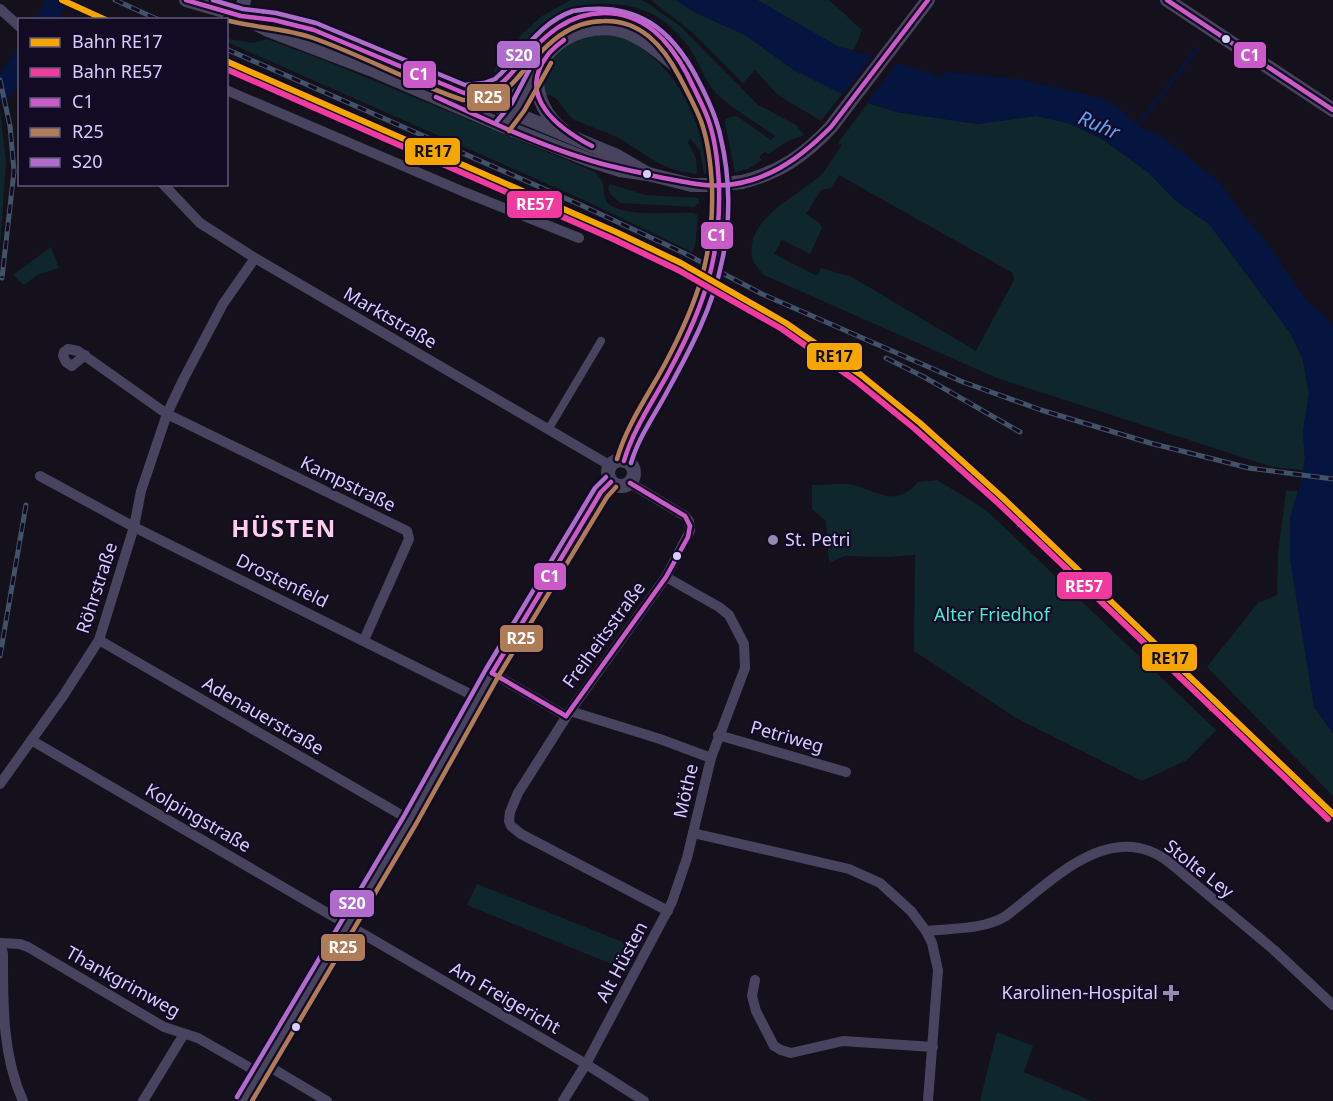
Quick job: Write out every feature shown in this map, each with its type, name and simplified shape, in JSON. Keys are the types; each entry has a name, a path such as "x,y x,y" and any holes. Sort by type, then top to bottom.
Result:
{"street":[{"path":"186,0 241,16 274,20 314,30 573,138 628,162 648,174"},
{"path":"241,16 244,0"},
{"path":"241,16 268,30 610,167 692,184 714,185 742,182 766,175 786,165 814,145 831,127 928,0"},
{"path":"1167,0 1333,110"},
{"path":"3,12 18,25"},
{"path":"464,93 483,91 499,85 544,36 563,23 583,15 610,13 635,19 657,32 673,48 705,111 715,145 719,200 715,258 692,329 663,384 617,463 608,474 611,482 622,486 630,483 633,469 617,463"},
{"path":"508,112 546,56 566,39 600,28 618,30 639,38 687,76"},
{"path":"503,126 524,58"},
{"path":"536,72 538,96 543,108 552,120 573,138"},
{"path":"228,91 454,188 579,238"},
{"name":"Marktstraße","path":"165,186 200,223 255,258 548,430 617,463"},
{"name":"Röhrstraße","path":"0,784 99,640 134,527 141,491 167,414 223,304 255,258"},
{"path":"548,430 602,341"},
{"path":"85,356 167,414"},
{"name":"Kampstraße","path":"167,414 407,531 409,539 364,640"},
{"name":"Drostenfeld","path":"40,476 134,527 478,698"},
{"path":"243,1101 410,820 492,673 602,492 611,482"},
{"name":"Freiheitsstraße","path":"630,483 685,516 690,526 688,537 666,577 568,714 534,766 513,804 509,817 511,826 521,834 668,911"},
{"name":"Möthe","path":"666,577 729,615 744,644 745,668 718,735 693,832 835,865 866,875 892,892 911,911 926,931 935,951 938,970 928,1101"},
{"name":"Adenauerstraße","path":"99,640 410,820"},
{"path":"492,673 568,714 660,739 711,758"},
{"name":"Petriweg","path":"718,735 846,772"},
{"name":"Kolpingstraße","path":"31,740 347,925"},
{"name":"Alt Hüsten","path":"563,1101 586,1064 668,911 681,877 693,832"},
{"name":"Stolte Ley","path":"926,931 983,926 995,922 1071,866 1092,854 1117,847 1140,849 1155,853 1170,863 1274,950 1333,1005"},
{"name":"Am Freigericht","path":"347,925 586,1064 644,1101"},
{"path":"0,944 3,954 6,1034 12,1071 23,1101"},
{"name":"Thankgrimweg","path":"0,944 20,944 28,947 164,1027 198,1038 327,1101"},
{"path":"755,980 753,1005 774,1046 784,1052 791,1053 843,1041 933,1047"},
{"path":"143,1101 184,1034"}],"green space":[{"path":"571,0 641,0 647,3 681,27 758,105 796,125 804,135 786,142 768,154 765,152 759,157 762,160 748,169 735,172 726,119 738,117 771,140 775,136 716,93 708,83 692,51 673,29 654,15 634,7 598,4 566,11 545,24 504,66 494,73 495,68 523,33 542,16"},
{"path":"651,0 676,0 694,12 745,35 794,70 842,94 821,121 778,95 755,70 743,83 692,32"},
{"path":"757,0 829,0 862,30 854,50 839,47"},
{"path":"591,35 614,35 629,40 642,48 674,80 696,124 708,174 704,174 700,151 690,138 688,143 696,158 697,174 665,166 617,137 575,120 558,101 545,95 545,73 554,56 561,49"},
{"path":"228,39 254,43 267,39 595,172 602,183 606,200 618,209 639,213 694,213 698,216 695,247 692,252 586,201 228,42"},
{"path":"868,103 897,112 977,124 1036,116 1068,123 1102,139 1149,173 1175,200 1209,224 1291,334 1303,360 1309,393 1303,431 1305,459 1303,470 1273,467 997,378 764,275 753,260 752,246 756,233 763,221 774,211 821,175 842,145 838,143","holes":["839,175 1013,273 1014,280 976,351 852,277 821,268 817,276 774,254 782,240 810,254 822,228 820,223 806,214 821,190 831,188"]},
{"path":"0,111 6,161 0,247"},
{"path":"610,184 645,195 699,198 699,203 694,207 621,203 610,194 608,188"},
{"path":"51,247 59,268 37,275 24,285 13,275"},
{"name":"Alter Friedhof","path":"937,480 983,508 1216,730 1187,760 1142,781 1016,718 914,651 915,555 888,557 847,555 829,563 826,521 812,509 812,485 849,484 879,494 895,496 910,490 918,482"},
{"path":"1286,491 1298,491 1290,518 1314,707 1333,733 1333,796 1207,667 1258,603 1277,595 1278,554"},
{"path":"477,884 635,947 624,969 467,905"},
{"path":"997,1032 1033,1046 1024,1072 1092,1101 980,1101"}],"water":[{"name":"Ruhr","path":"676,0 757,0 839,47 931,73 938,79 947,72 1019,79 1100,98 1117,106 1137,125 1163,137 1219,182 1265,240 1306,300 1330,321 1333,328 1333,733 1314,707 1290,560 1290,518 1300,486 1305,459 1303,431 1309,393 1303,360 1291,334 1209,224 1175,200 1149,173 1102,139 1068,123 1036,116 977,124 897,112 881,107 842,94 794,70 745,35 694,12"}],"pier":[{"path":"875,53 899,61 865,105 841,97"}],"waterway":[{"path":"48,18 57,0"},
{"path":"1136,127 1198,48"},
{"path":"0,93 18,65"}],"railway":[{"path":"115,0 155,18"},
{"path":"228,50 583,206 684,253 762,294 963,382 1041,410 1150,443 1249,468 1333,479"},
{"path":"0,80 10,126 14,171 2,278"},
{"path":"886,358 1020,432"},
{"path":"0,656 26,505"}],"rail line":[{"name":"RE17","path":"62,0 102,18"},
{"name":"RE17","path":"228,62 616,232 681,263 786,323 861,375 920,423 1003,498 1333,814"},
{"name":"RE57","path":"228,70 613,239 678,270 782,329 856,381 915,429 998,503 1328,819"}],"transit line":[{"name":"C1","path":"186,0 241,16 274,20 314,30 464,93 486,90 499,85 548,35 579,17 604,13 619,14 644,24 664,40 687,74 711,127 719,178 717,234 709,278 694,321 667,376 640,423 624,461"},
{"name":"S20","path":"213,0 243,9 276,13 316,23 465,85 495,79 550,23 573,11 615,10 633,15 649,22 676,46 702,87 719,131 728,184 727,231 718,278 700,328 643,435 631,463"},
{"name":"C1","path":"436,97 532,140 600,163 691,183 714,185 739,183 764,176 785,165 831,127 928,0"},
{"name":"C1","path":"1167,0 1333,110"},
{"name":"R25","path":"228,20 313,38 463,100 488,97 506,89 550,43 580,25 604,21 629,25 640,30 658,45 673,65 704,129 712,180 710,236 701,278 687,319 666,362 632,421 617,459"},
{"name":"C1","path":"564,40 549,54 539,71 536,85 539,98 555,121 592,146"},
{"name":"S20","path":"497,121 512,103 537,55"},
{"name":"R25","path":"509,131 524,111 551,63"},
{"name":"S20","path":"237,1097 404,816 486,669 595,488 606,477"},
{"name":"C1","path":"492,673 601,492 611,482"},
{"name":"C1","path":"630,483 685,516 690,526"},
{"name":"R25","path":"252,1101 416,824 498,677 607,497 616,487"},
{"name":"C1","path":"566,716 666,577 688,537 690,526"},
{"name":"C1","path":"492,673 566,716"}],"place":[{"name":"St. Petri","path":"773,540"},
{"name":"Karolinen-Hospital","path":"1171,993"}],"district":[{"name":"HÜSTEN","path":"284,529"}]}
